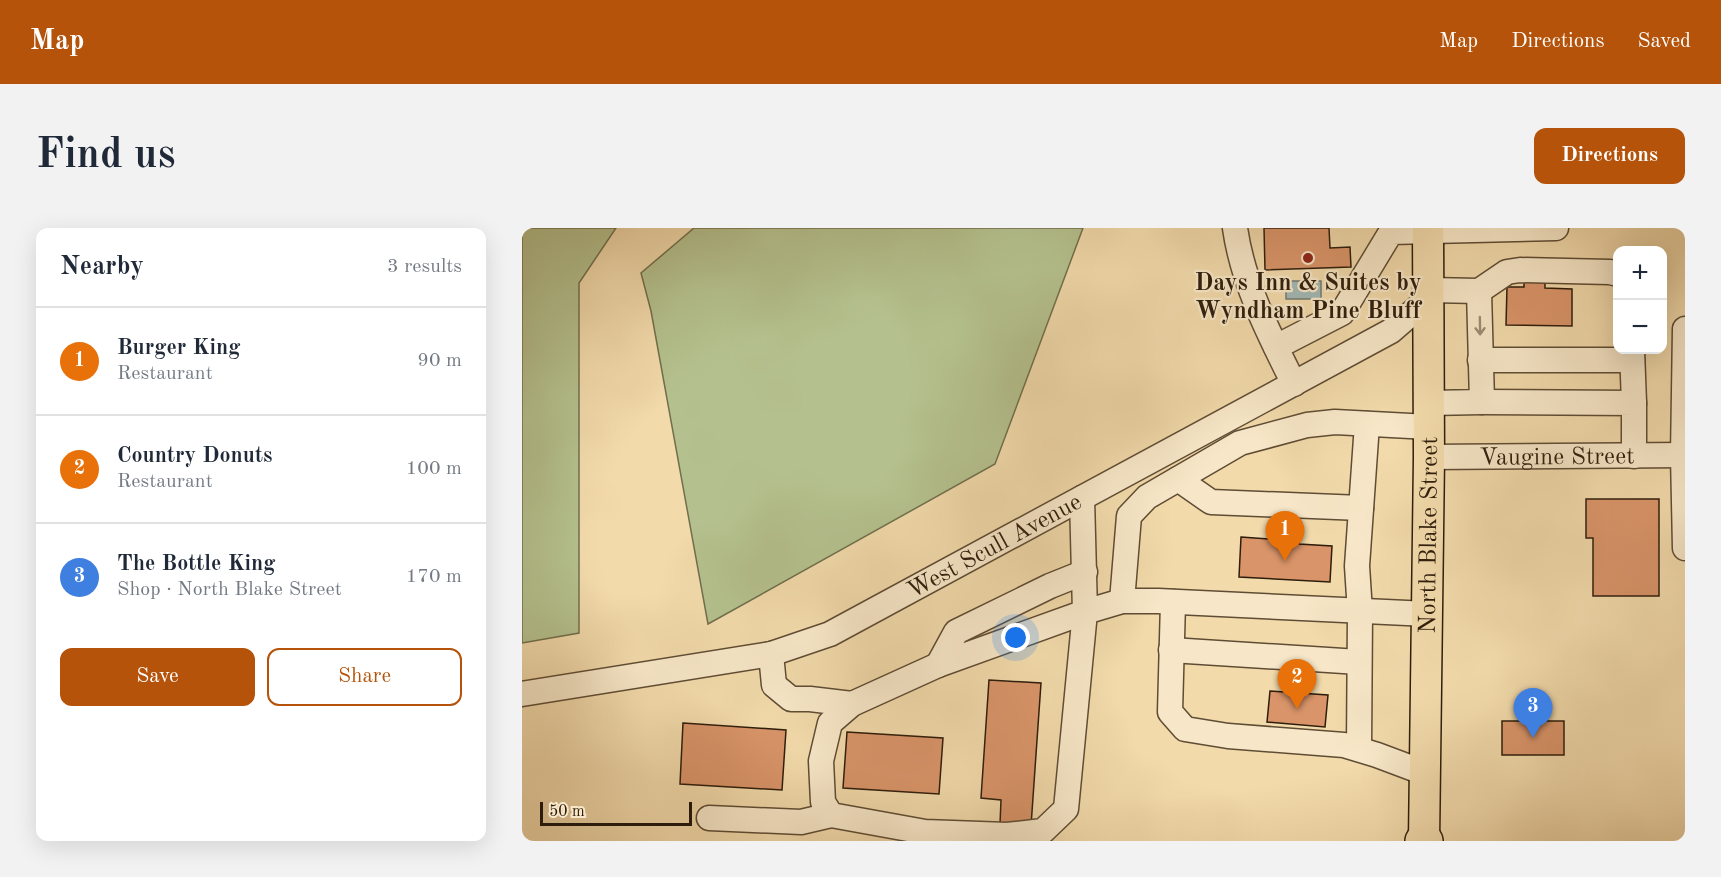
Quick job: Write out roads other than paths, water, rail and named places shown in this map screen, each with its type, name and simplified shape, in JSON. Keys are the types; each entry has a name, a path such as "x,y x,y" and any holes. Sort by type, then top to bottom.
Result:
{"main road":[{"name":"North Blake Street","path":"1424,840 1428,614 1428,229"}],"street":[{"path":"1235,228 1237,243 1260,315 1294,384"},
{"path":"1276,347 1342,313 1390,230 1556,228"},
{"path":"1429,294 1479,291 1507,272 1520,270 1613,273"},
{"path":"1479,291 1482,402"},
{"name":"West Scull Avenue","path":"522,694 771,654 830,633 1391,331 1429,294"},
{"path":"1684,329 1685,548"},
{"path":"1480,360 1632,355 1634,456"},
{"path":"1122,601 1128,516 1147,497 1240,443 1307,425 1335,422 1367,424 1429,415 1482,402 1634,402"},
{"path":"1359,749 1360,612 1357,566 1367,424"},
{"name":"Vaugine Street","path":"1429,457 1684,455"},
{"path":"1178,479 1211,502 1361,508"},
{"path":"709,818 801,822 831,815 925,832 1007,835 1043,831 1066,809 1085,612 1083,498"},
{"path":"938,665 956,632 1050,585 1085,572"},
{"path":"831,815 823,802 822,761 830,723 852,704 938,665 1085,612 1122,601 1428,614"},
{"path":"1173,602 1170,712 1185,729 1228,736 1344,745 1425,773"},
{"path":"1171,650 1359,662"},
{"path":"771,654 774,685 791,699 852,704"}],"water":[{"path":"1286,281 1321,281 1321,299 1286,299"}],"place":[{"name":"Days Inn & Suites by Wyndham Pine Bluff","path":"1308,258"},
{"name":"Burger King","path":"1285,561"},
{"name":"Country Donuts","path":"1297,709"},
{"name":"The Bottle King","path":"1533,738"}]}
